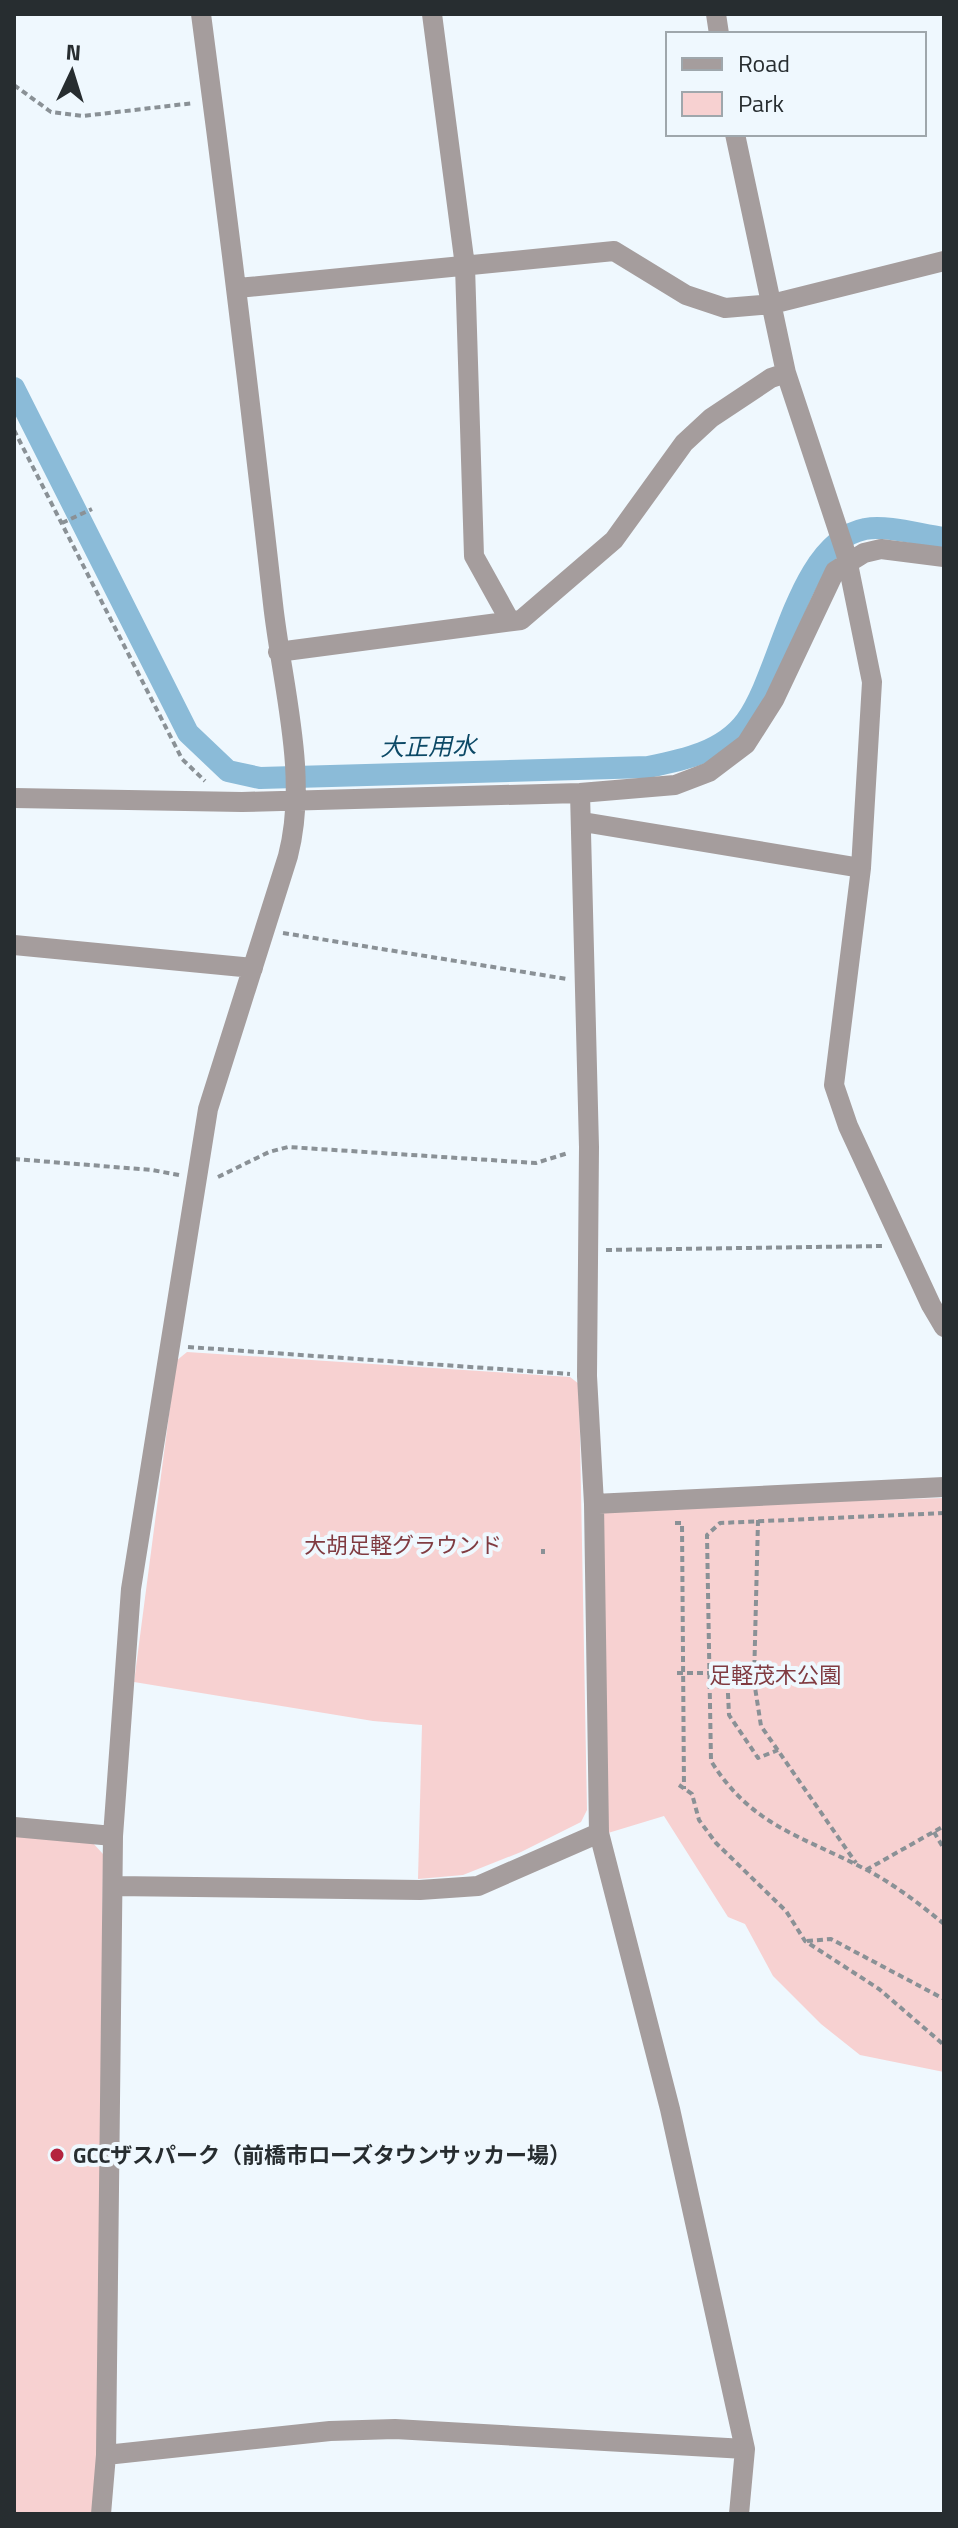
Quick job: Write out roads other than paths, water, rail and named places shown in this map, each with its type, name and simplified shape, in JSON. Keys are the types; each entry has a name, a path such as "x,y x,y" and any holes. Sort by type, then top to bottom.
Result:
{"street":[{"path":"101,2514 106,2455 113,1836 131,1589 194,1180 208,1109 293,838 294,756 278,652 238,288 201,14"},
{"path":"432,14 465,266 474,556 510,621"},
{"path":"735,136 786,373 847,558 872,682 861,868 834,1085 848,1126 944,1327"},
{"path":"238,288 614,251 686,295 725,308 772,304 944,261"},
{"path":"278,652 521,620 614,540 667,461 711,418 771,378 786,373"},
{"path":"14,798 242,802 294,796 580,793 675,785 694,779 727,761 746,744 762,722 825,584 847,558 881,549 944,557"},
{"path":"580,793 589,1147 587,1376 582,1451 594,1504 599,1833 670,2109 745,2449 739,2514"},
{"path":"583,822 861,868"},
{"path":"14,945 253,968"},
{"path":"594,1504 944,1487"},
{"path":"14,1827 113,1836"},
{"path":"114,1886 420,1890 478,1886 599,1833"},
{"path":"106,2455 330,2431 395,2429 745,2449"}],"waterway":[{"name":"大正用水","path":"14,388 188,733 228,771 260,778 648,767 702,753 726,740 746,721 759,699 807,583 823,558 842,539 874,528 944,538"}],"place":[{"name":"GCCザスパーク（前橋市ローズタウンサッカー場）","path":"57,2155"}],"park label":[{"name":"大胡足軽グラウンド","path":"403,1545"},
{"name":"足軽茂木公園","path":"775,1675"}]}
